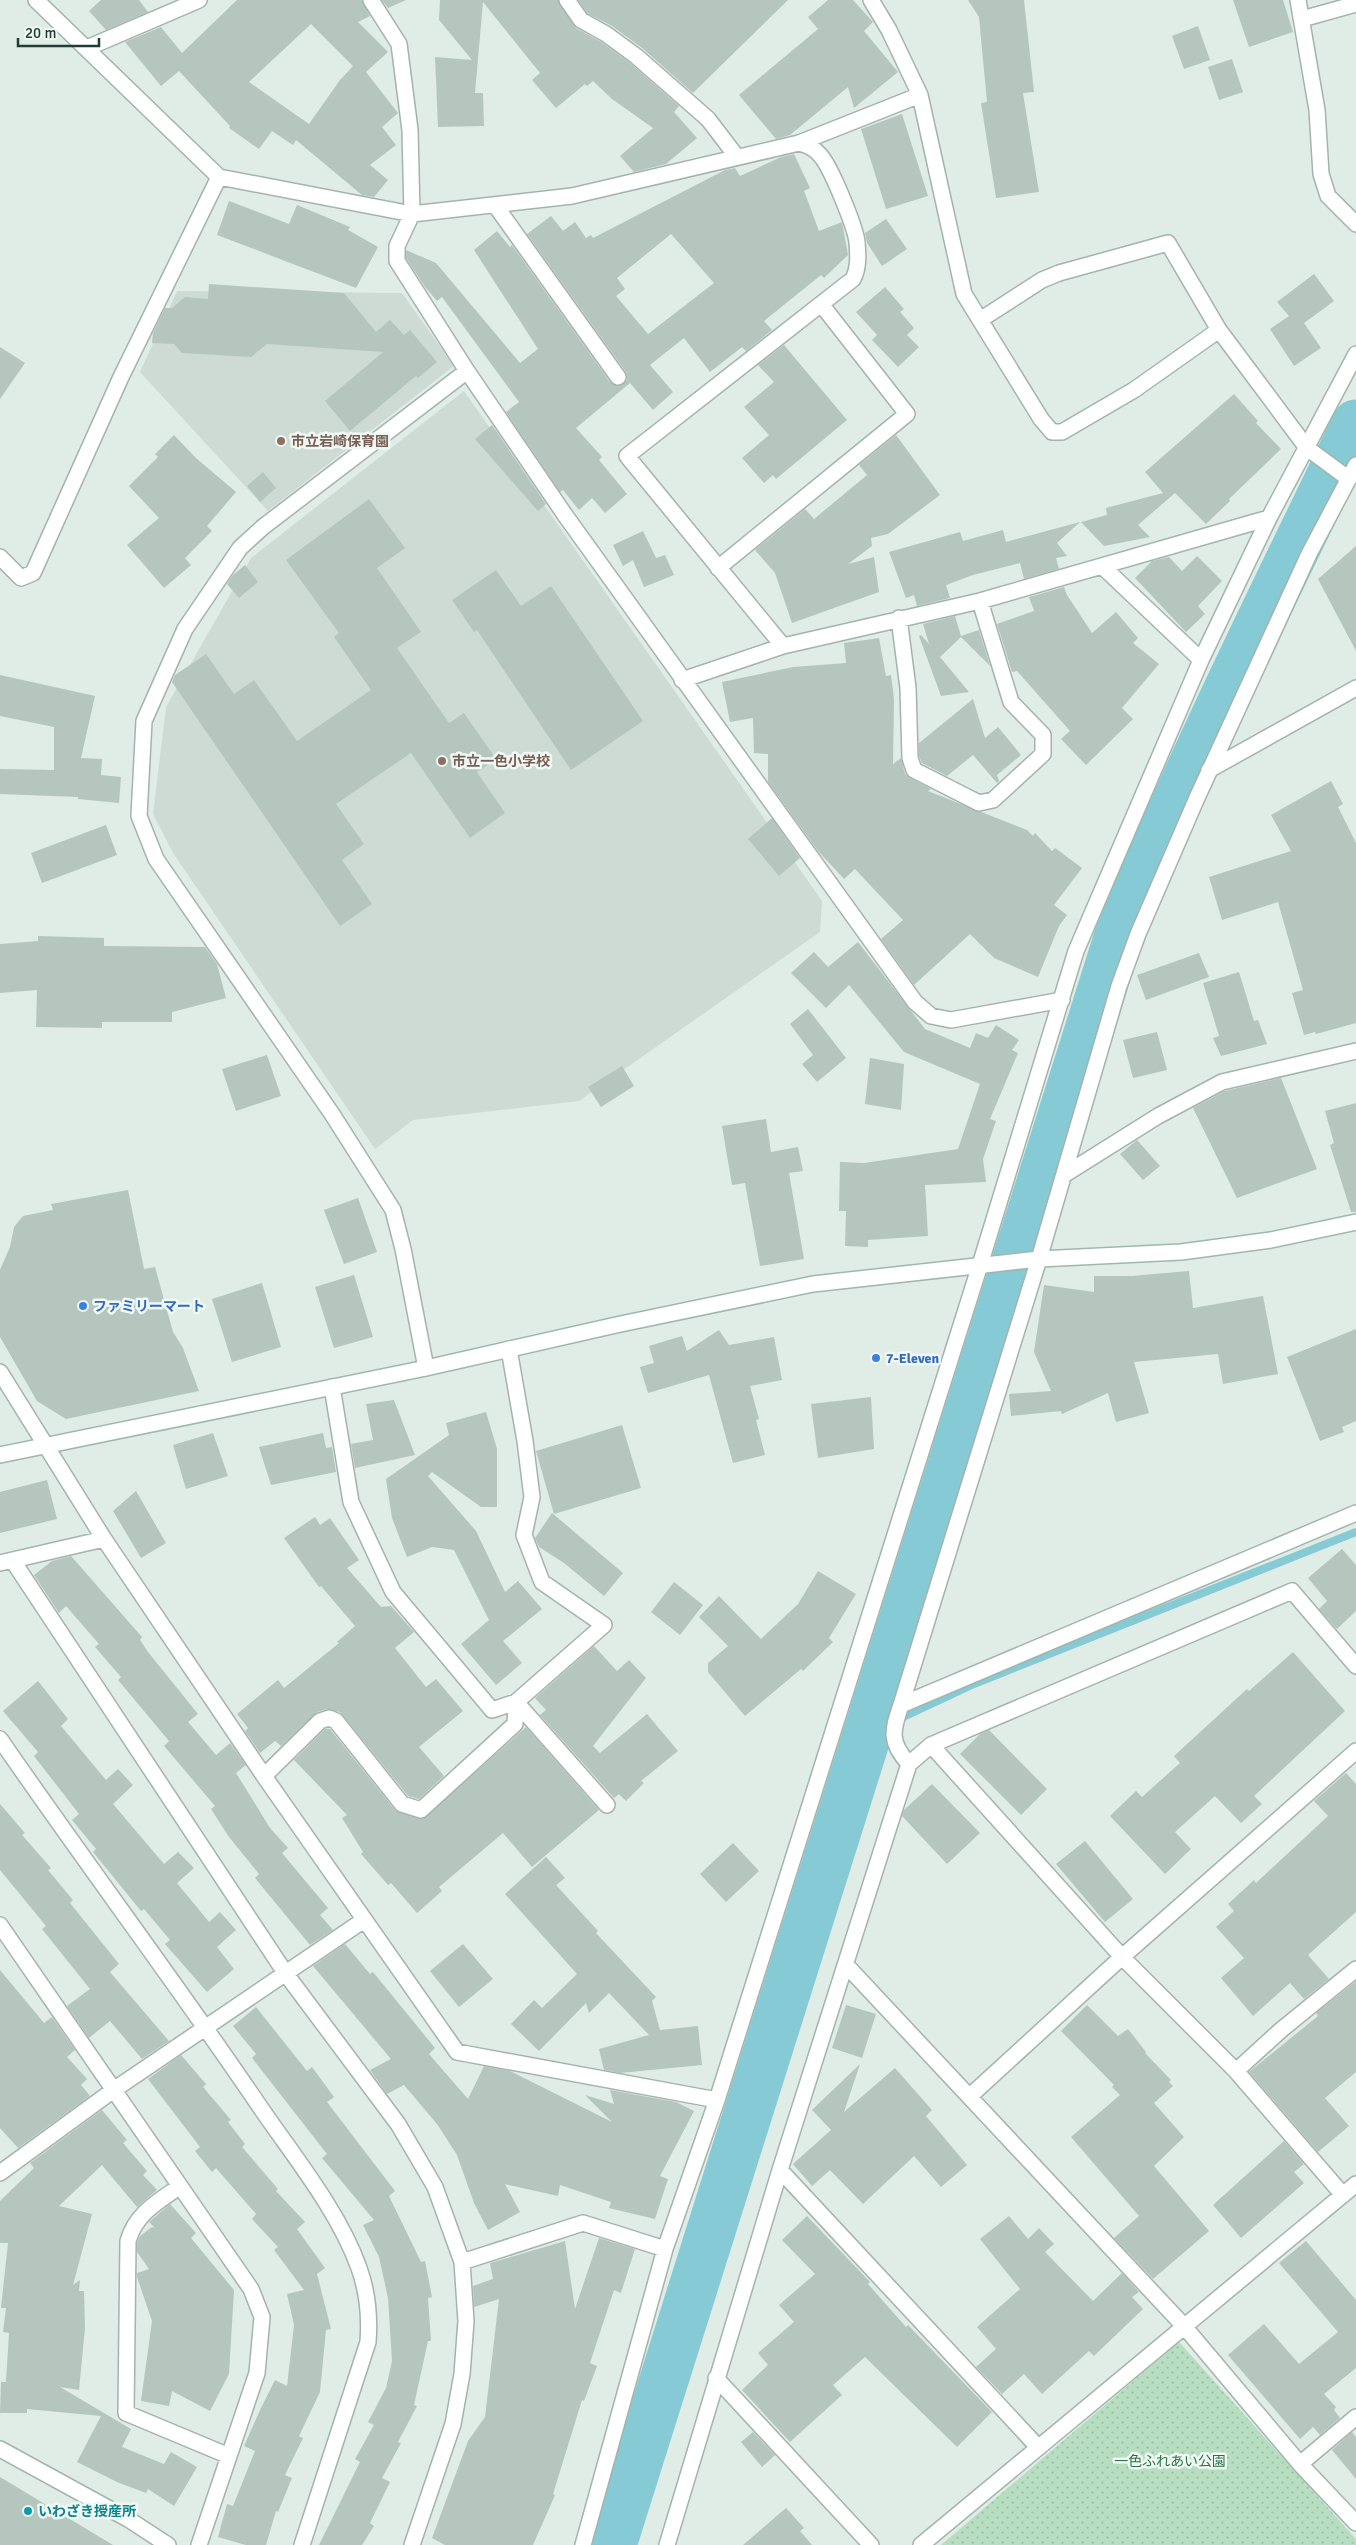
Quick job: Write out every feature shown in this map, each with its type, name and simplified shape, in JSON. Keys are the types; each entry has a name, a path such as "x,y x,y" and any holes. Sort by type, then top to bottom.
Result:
{"street":[{"path":"36,0 218,177 412,214 572,196 799,143 920,95"},
{"path":"87,48 199,0"},
{"path":"371,0 399,44 410,130 412,214 397,246 397,261 467,371 682,680 915,1002 930,1016 951,1020 1062,1000"},
{"path":"567,0 581,20 606,34 636,56 708,120 737,157"},
{"path":"871,0 889,30 920,95 964,294 1041,419 1052,432 1062,432 1134,390 1220,330"},
{"path":"1298,0 1317,110 1321,174 1328,196 1356,224"},
{"path":"1302,19 1356,4"},
{"path":"782,646 627,456 853,279 857,271 856,240 840,192 821,155 809,146 799,143"},
{"path":"0,557 21,578 32,572 121,377 218,177"},
{"path":"494,205 618,376"},
{"path":"980,320 1042,280 1059,273 1168,243 1220,330 1307,448 1349,479"},
{"path":"718,568 907,414 821,304"},
{"path":"583,2545 665,2249 717,2100 980,1265 1076,951 1201,660 1269,518 1356,354"},
{"path":"426,1368 403,1249 393,1210 332,1114 156,859 139,816 144,721 185,629 240,548 263,527 467,371"},
{"path":"909,1764 900,1755 892,1735 1039,1259 1119,986 1138,934 1209,770 1309,554 1356,465"},
{"path":"682,680 782,646 980,601 1269,518"},
{"path":"1102,566 1201,660"},
{"path":"899,618 908,688 910,758 914,770 979,803 992,800 1043,754 1043,735 1010,702 980,601"},
{"path":"1209,770 1356,688"},
{"path":"1064,1175 1158,1116 1222,1082 1356,1051"},
{"path":"0,1455 426,1368 813,1284 1039,1259 1181,1252 1271,1240 1356,1222"},
{"path":"332,1387 351,1502 394,1592 492,1710 516,1702 604,1625 542,1582 524,1535 532,1497 525,1441 509,1349"},
{"path":"0,1372 104,1539 264,1776 457,2052 717,2100"},
{"path":"900,1707 1356,1514"},
{"path":"104,1539 6,1562 286,1974 398,2124 434,2187 462,2262 466,2321 462,2374 453,2424 412,2545"},
{"path":"667,2545 780,2170 909,1764 931,1745 1292,1591 1356,1666"},
{"path":"264,1776 320,1721 329,1718 336,1721 402,1804 421,1810 514,1724 516,1702"},
{"path":"516,1702 607,1805"},
{"path":"0,1740 206,2028 328,2208 348,2241 367,2293 368,2342 302,2545"},
{"path":"931,1745 1122,1957 1236,2071 1343,2195"},
{"path":"970,2096 1122,1957 1356,1752"},
{"path":"0,2173 115,2090 364,1920"},
{"path":"0,1925 251,2289 262,2317 257,2373 199,2545"},
{"path":"846,1965 1183,2325 1300,2464 1356,2523"},
{"path":"1236,2071 1281,2030 1356,1969"},
{"path":"780,2170 1037,2446"},
{"path":"921,2545 1037,2446 1356,2184"},
{"path":"180,2186 143,2213 132,2226 128,2241 126,2413 229,2456"},
{"path":"462,2262 583,2223 665,2249"},
{"path":"716,2378 871,2545"},
{"path":"1300,2464 1356,2417"},
{"path":"0,2449 128,2519 168,2545"}],"shaded area":[{"name":"市立岩崎保育園","path":"177,291 402,293 454,366 268,511 140,372"},
{"name":"市立一色小学校","path":"464,391 822,901 820,932 579,1101 413,1120 375,1149 173,853 153,814 166,707 251,558"}],"green space":[{"name":"一色ふれあい公園","path":"1179,2342 1356,2539 1356,2545 941,2545"}],"building":[{"path":"101,0 139,0 148,12 106,30 89,11"},
{"path":"237,0 362,0 370,16 358,22 388,52 366,72 398,113 382,127 396,145 370,165 388,180 374,197 362,195 296,140 293,145 272,131 259,149 229,128 230,126 179,71 161,86 125,42 161,27 182,53","holes":["311,24 353,66 340,80 309,124 249,82"]},
{"path":"382,0 406,0 388,8"},
{"path":"440,0 558,0 576,28 601,42 630,63 679,106 674,112 697,138 666,164 634,172 620,156 653,128 612,99 593,81 587,86 585,84 556,108 532,80 540,73 483,2 475,93 483,93 484,126 438,127 435,57 472,60 439,20"},
{"path":"578,0 788,0 693,93 642,48 612,26 587,13"},
{"path":"828,0 853,0 873,22 864,31 898,72 854,108 848,87 790,135 776,139 739,95 818,29 808,17"},
{"path":"968,0 1024,0 1034,92 1023,93 1039,192 996,198 981,103 987,102 979,17"},
{"path":"1233,0 1283,0 1293,32 1249,47"},
{"path":"1198,26 1210,60 1184,69 1172,36"},
{"path":"1232,59 1243,92 1219,100 1208,67"},
{"path":"902,114 928,196 886,209 861,129"},
{"path":"794,154 810,188 804,191 819,231 842,222 848,255 824,278 821,275 764,321 772,330 746,351 742,347 710,372 684,338 650,365 673,392 653,410 630,383 576,428 602,457 599,460 627,494 605,513 592,498 579,510 563,490 560,492 506,412 519,402 442,297 437,301 425,287 406,258 406,250 436,263 520,363 538,349 474,250 497,231 510,247 512,245 610,382 619,386 627,380 626,372 527,234 551,216 563,231 575,222 586,238 591,235 593,238 725,170 735,168 740,176 781,157","holes":["671,234 714,283 648,334 616,296 625,289 617,278"]},
{"path":"229,201 289,224 297,205 350,227 348,230 378,247 356,288 217,235"},
{"path":"886,219 907,249 882,266 867,243 865,233"},
{"path":"1314,274 1334,301 1304,323 1321,348 1294,366 1270,329 1289,316 1277,302"},
{"path":"209,284 344,293 376,332 390,320 404,335 410,330 437,362 418,378 416,376 350,431 325,401 383,352 267,344 251,357 182,353 174,344 152,343 153,333 165,308 172,308 185,297 208,299"},
{"path":"885,287 904,309 900,312 914,328 907,335 919,347 898,367 872,340 877,335 856,312"},
{"path":"784,345 847,420 776,479 773,475 764,483 742,458 769,435 744,407 774,382 758,365"},
{"path":"0,347 25,363 0,399"},
{"path":"1234,394 1258,421 1256,423 1281,449 1206,524 1175,493 1138,525 1150,537 1104,546 1081,522 1107,515 1106,508 1163,493 1145,472"},
{"path":"492,425 546,504 538,511 475,439"},
{"path":"174,435 196,458 236,492 207,526 212,531 185,558 191,565 164,588 127,545 159,518 129,486 158,457 155,454"},
{"path":"896,435 940,495 888,534 871,538 872,546 848,564 874,557 879,592 792,623 775,573 755,550 805,509 814,519 867,475 859,465"},
{"path":"263,472 276,488 260,502 247,486"},
{"path":"369,499 405,548 377,568 421,632 397,648 449,723 464,713 496,759 477,772 505,813 470,838 411,753 336,804 364,844 342,860 372,904 340,926 172,682 175,675 206,654 234,694 254,680 297,741 371,690 334,637 339,633 286,560"},
{"path":"1080,522 1057,543 1067,556 1056,558 1059,569 1024,579 1020,563 973,575 946,585 950,598 917,606 914,595 906,598 889,552 960,532 963,541 1003,530 1006,542"},
{"path":"643,531 656,558 665,555 674,575 644,587 633,560 623,566 613,545"},
{"path":"1356,546 1356,651 1318,579"},
{"path":"1197,556 1222,581 1198,606 1205,614 1186,632 1135,578 1152,561 1169,557 1182,571"},
{"path":"245,565 258,582 239,598 227,584 233,575"},
{"path":"496,570 521,606 551,586 643,721 571,770 477,630 474,632 452,600"},
{"path":"1064,587 1067,595 1092,633 1116,612 1138,638 1133,643 1159,664 1122,708 1133,719 1086,765 1061,739 1070,731 1017,671 1012,672 997,624 1034,611 1029,597"},
{"path":"955,616 961,636 979,630 990,666 961,637 940,657 969,692 941,696 919,636 921,635 929,644 923,624"},
{"path":"879,638 886,676 891,675 894,699 893,764 901,758 905,774 931,789 928,791 1027,830 1033,836 1035,833 1052,851 1055,848 1082,868 1054,905 1067,915 1059,926 1038,977 994,958 970,934 914,985 881,939 903,920 855,869 844,879 818,851 768,782 768,754 754,753 753,718 730,722 722,682 793,667 846,663 844,643"},
{"path":"0,675 95,696 81,758 102,759 101,775 121,777 119,803 78,799 78,797 0,794 0,769 54,770 54,727 0,716"},
{"path":"973,699 985,738 998,727 1021,755 997,775 999,781 997,783 973,755 947,776 922,763 919,756 919,743"},
{"path":"1331,781 1343,804 1338,807 1356,843 1356,1023 1316,1034 1315,1032 1304,1035 1292,993 1303,990 1278,902 1222,920 1209,877 1291,851 1271,815"},
{"path":"772,818 800,858 779,876 748,839"},
{"path":"106,825 117,855 42,883 31,853"},
{"path":"38,936 104,938 104,946 205,947 217,964 226,998 172,1012 172,1022 102,1022 102,1028 36,1027 37,990 0,993 0,944 38,941"},
{"path":"858,942 925,1029 970,1048 976,1033 988,1038 996,1025 1019,1040 1012,1050 1018,1053 990,1119 996,1121 983,1159 986,1182 925,1185 928,1236 868,1240 868,1247 845,1246 846,1211 839,1211 840,1162 864,1163 958,1149 980,1084 904,1052 849,985 826,1008 791,973 814,952 828,967"},
{"path":"1199,953 1209,977 1146,1000 1137,975"},
{"path":"1239,972 1254,1021 1258,1020 1267,1044 1221,1056 1213,1038 1219,1036 1203,983"},
{"path":"808,1009 846,1058 817,1082 802,1064 813,1055 790,1024"},
{"path":"1157,1032 1167,1070 1133,1078 1123,1040"},
{"path":"267,1055 281,1096 236,1111 222,1069"},
{"path":"870,1058 904,1064 901,1110 865,1104"},
{"path":"622,1066 634,1086 601,1107 588,1087"},
{"path":"1281,1078 1317,1169 1237,1198 1193,1108 1225,1091"},
{"path":"1356,1103 1356,1212 1351,1212 1330,1145 1334,1143 1325,1111"},
{"path":"766,1119 771,1152 798,1147 803,1171 789,1173 804,1259 760,1266 745,1183 732,1185 722,1126"},
{"path":"1137,1140 1160,1166 1143,1180 1120,1154"},
{"name":"ファミリーマート","path":"128,1190 144,1269 155,1267 173,1332 183,1348 199,1391 66,1419 37,1401 0,1337 0,1270 10,1247 14,1227 23,1216 53,1210 51,1204"},
{"path":"358,1198 377,1252 344,1264 324,1210"},
{"path":"1189,1271 1193,1308 1263,1296 1278,1374 1223,1384 1218,1354 1134,1362 1149,1413 1116,1422 1108,1393 1062,1414 1061,1411 1011,1416 1009,1394 1051,1391 1034,1352 1044,1285 1094,1292 1094,1276 1132,1276"},
{"path":"354,1275 373,1337 334,1348 315,1287"},
{"path":"262,1283 281,1347 232,1362 212,1299"},
{"path":"1356,1329 1356,1421 1342,1427 1344,1432 1320,1441 1287,1357"},
{"path":"719,1330 729,1345 774,1337 782,1380 750,1386 759,1419 756,1420 765,1455 733,1463 709,1375 648,1393 640,1367 654,1363 649,1346 682,1336 687,1351"},
{"path":"871,1397 874,1449 818,1458 811,1404"},
{"path":"394,1400 415,1455 355,1468 351,1444 373,1440 366,1404"},
{"path":"486,1412 497,1449 497,1507 481,1507 432,1472 428,1476 476,1531 505,1592 518,1581 542,1609 503,1641 522,1663 496,1685 461,1644 489,1620 454,1550 432,1547 407,1557 392,1518 386,1479 449,1435 446,1423"},
{"path":"622,1425 641,1488 554,1514 536,1451"},
{"path":"213,1433 228,1476 186,1489 173,1445"},
{"path":"323,1433 326,1448 332,1447 336,1472 271,1485 259,1447"},
{"path":"47,1480 57,1519 0,1533 0,1492"},
{"path":"136,1491 166,1543 141,1558 113,1511"},
{"path":"552,1513 623,1573 604,1596 564,1563 539,1547 535,1538"},
{"path":"315,1517 320,1525 330,1518 359,1560 347,1568 381,1607 391,1606 414,1632 395,1648 426,1687 436,1679 463,1711 419,1747 444,1776 419,1799 408,1796 340,1712 327,1709 317,1712 281,1746 275,1741 260,1753 245,1731 248,1728 237,1714 278,1680 284,1688 339,1643 337,1642 355,1626 321,1586 319,1587 284,1538"},
{"path":"1342,1549 1356,1565 1356,1611 1337,1629 1319,1609 1327,1601 1308,1578"},
{"path":"71,1556 142,1637 140,1640 148,1652 198,1714 188,1722 216,1755 230,1743 246,1765 236,1773 270,1828 288,1848 282,1853 328,1908 320,1915 333,1930 310,1945 255,1878 259,1874 229,1837 211,1809 215,1806 164,1746 169,1741 118,1680 121,1677 95,1647 99,1644 66,1606 59,1613 34,1575 52,1561"},
{"path":"818,1571 856,1594 829,1638 833,1642 803,1671 801,1669 745,1716 708,1672 708,1663 728,1646 699,1617 719,1596 761,1639 798,1604"},
{"path":"674,1582 703,1605 680,1635 651,1612"},
{"path":"594,1646 617,1671 629,1660 646,1678 593,1746 600,1753 647,1714 678,1751 641,1781 644,1783 626,1801 619,1794 614,1798 540,1715 546,1710 535,1698"},
{"path":"1293,1652 1345,1711 1254,1796 1262,1804 1241,1823 1215,1796 1175,1832 1191,1849 1165,1874 1110,1816 1136,1791 1142,1797 1180,1763 1174,1756 1247,1689 1249,1691"},
{"path":"38,1681 68,1719 61,1726 106,1780 118,1769 133,1785 113,1804 164,1864 178,1852 194,1868 177,1883 209,1922 220,1912 236,1930 217,1947 234,1969 207,1992 165,1944 170,1940 144,1909 141,1911 93,1852 96,1849 72,1820 79,1814 34,1756 38,1752 3,1711"},
{"path":"526,1727 599,1810 532,1867 503,1833 439,1887 442,1891 417,1913 391,1883 388,1885 361,1854 363,1852 342,1818 347,1815 294,1760 325,1729 330,1729 395,1810 423,1819"},
{"path":"989,1730 1047,1789 1021,1815 960,1754 980,1734"},
{"path":"1346,1773 1356,1784 1356,1912 1308,1955 1329,1979 1304,1999 1290,1983 1253,2016 1221,1978 1244,1958 1216,1927 1234,1911 1228,1904 1254,1880 1256,1883 1328,1816 1314,1801"},
{"path":"932,1784 980,1833 947,1864 902,1816 904,1810"},
{"path":"0,1804 25,1833 22,1835 51,1868 48,1870 73,1900 70,1903 119,1964 110,1972 169,2041 142,2059 110,2021 89,2038 67,2006 90,1989 42,1929 46,1926 0,1870"},
{"path":"1085,1841 1133,1899 1105,1922 1056,1864"},
{"path":"733,1843 759,1871 726,1902 700,1874"},
{"path":"546,1857 565,1878 556,1885 598,1931 596,1933 656,1997 652,2001 660,2030 698,2026 702,2065 620,2073 604,2070 599,2049 649,2035 609,1993 589,2013 586,2003 539,2051 511,2024 534,2000 542,2008 577,1974 505,1894"},
{"path":"345,1944 370,1974 373,1972 435,2048 429,2054 468,2099 484,2066 510,2071 612,2122 585,2095 614,2104 610,2090 676,2102 694,2111 660,2176 668,2179 655,2219 609,2208 611,2202 560,2185 558,2196 505,2184 520,2212 488,2230 474,2203 457,2155 437,2124 404,2085 387,2094 370,2070 391,2059 313,1966"},
{"path":"463,1944 493,1979 459,2007 430,1971"},
{"path":"0,1970 44,2023 52,2017 75,2050 67,2057 87,2079 81,2085 90,2096 18,2148 0,2128"},
{"path":"1356,1981 1356,2072 1325,2098 1349,2126 1318,2152 1249,2072 1318,2016 1316,2013"},
{"path":"846,2005 876,2014 862,2058 832,2048"},
{"path":"1087,2005 1118,2036 1128,2029 1145,2053 1171,2080 1169,2082 1173,2086 1154,2103 1184,2137 1154,2166 1209,2231 1153,2279 1114,2238 1139,2216 1071,2137 1120,2095 1112,2087 1114,2085 1061,2031"},
{"path":"256,2007 307,2071 312,2067 334,2097 327,2102 395,2191 389,2196 421,2262 425,2261 432,2297 428,2298 431,2341 428,2341 414,2405 417,2406 398,2442 401,2443 382,2478 390,2482 370,2523 374,2526 362,2545 319,2545 360,2462 355,2459 374,2425 368,2422 386,2388 392,2361 388,2298 379,2257 363,2225 374,2220 322,2158 327,2154 252,2058 256,2054 233,2026"},
{"path":"181,2055 206,2084 203,2087 231,2120 228,2122 245,2144 242,2147 278,2189 276,2191 305,2222 297,2229 325,2268 317,2274 331,2329 326,2330 320,2392 299,2436 303,2438 285,2475 292,2478 278,2512 276,2511 266,2545 246,2545 218,2537 227,2504 233,2506 255,2451 244,2446 260,2410 275,2380 287,2386 294,2325 287,2294 304,2290 274,2250 278,2247 252,2219 256,2214 216,2168 212,2172 195,2151 200,2147 148,2079"},
{"path":"860,2064 844,2112 895,2068 932,2110 926,2116 967,2165 941,2187 914,2156 863,2204 830,2170 812,2186 793,2164 831,2130 812,2110"},
{"path":"102,2110 127,2140 123,2143 147,2171 143,2175 157,2190 137,2207 102,2165 59,2206 92,2214 73,2285 80,2280 79,2291 84,2291 85,2328 79,2390 60,2387 131,2429 122,2447 164,2464 171,2452 197,2467 174,2506 148,2489 146,2493 117,2482 77,2462 101,2416 27,2409 27,2413 0,2413 1,2382 6,2382 9,2333 3,2332 6,2308 1,2308 8,2243 0,2243 0,2201 34,2168 30,2163"},
{"path":"1284,2141 1304,2164 1294,2172 1304,2183 1241,2238 1213,2205"},
{"path":"170,2204 196,2233 191,2238 234,2290 229,2374 210,2411 172,2391 169,2406 141,2401 152,2321 137,2277 137,2273 149,2269 137,2252 137,2243 140,2236 152,2227 155,2228 149,2222"},
{"path":"807,2216 870,2282 868,2284 906,2327 908,2325 992,2412 957,2447 865,2357 833,2385 842,2395 790,2442 742,2390 768,2365 758,2353 794,2322 779,2305 815,2274 782,2240"},
{"path":"1009,2216 1028,2239 1039,2228 1054,2244 1045,2252 1093,2301 1122,2273 1139,2292 1132,2297 1143,2309 1094,2356 1089,2351 1042,2394 1024,2374 1002,2394 976,2367 996,2349 977,2327 1020,2289 980,2239"},
{"path":"599,2238 635,2249 621,2293 614,2290 590,2363 597,2366 584,2401 582,2400 553,2494 555,2495 533,2545 445,2545 432,2538 468,2441 485,2417 499,2299 474,2307 473,2286 493,2279 490,2263 565,2241 575,2309"},
{"path":"1306,2241 1356,2300 1356,2368 1324,2394 1336,2407 1334,2410 1340,2418 1320,2435 1313,2427 1300,2439 1228,2355 1264,2324 1299,2364 1338,2332 1279,2263"},
{"path":"753,2432 775,2455 762,2467 741,2442"},
{"path":"1352,2432 1356,2437 1356,2479 1332,2450"},
{"name":"いわざき授産所","path":"0,2477 113,2545 0,2545"},
{"path":"786,2508 804,2528 800,2531 812,2545 743,2545"}],"waterway":[{"path":"612,2545 1118,938 1203,743 1356,424"},
{"path":"865,1735 974,1684 1356,1532"}],"place":[{"name":"市立岩崎保育園","path":"281,441"},
{"name":"市立一色小学校","path":"442,761"},
{"name":"ファミリーマート","path":"83,1306"},
{"name":"7-Eleven","path":"876,1358"},
{"name":"いわざき授産所","path":"28,2511"}]}
